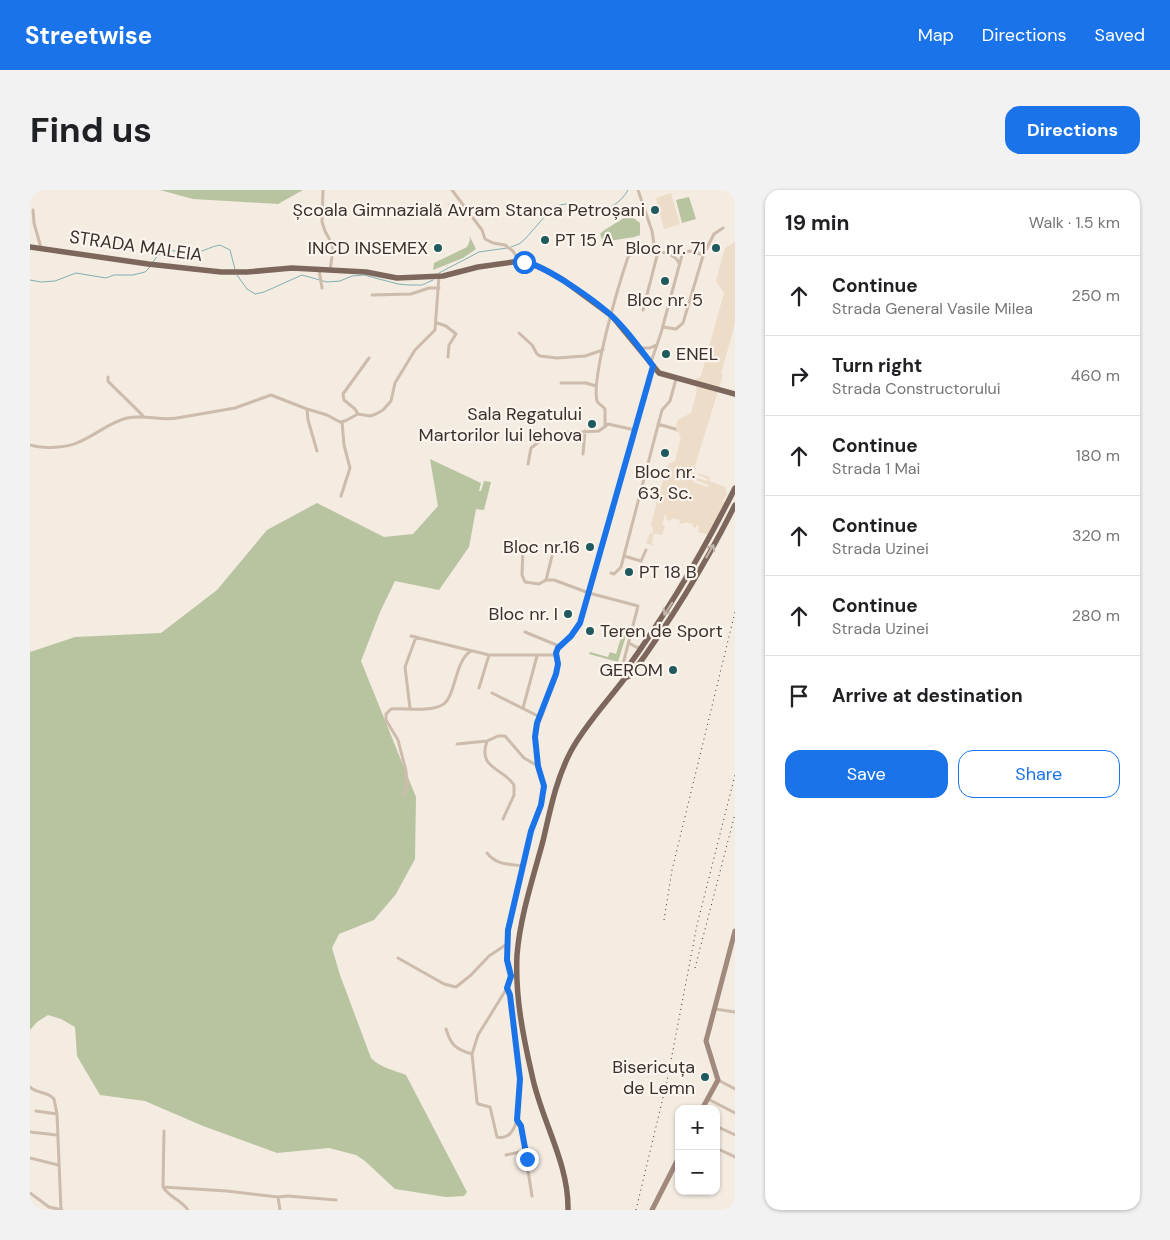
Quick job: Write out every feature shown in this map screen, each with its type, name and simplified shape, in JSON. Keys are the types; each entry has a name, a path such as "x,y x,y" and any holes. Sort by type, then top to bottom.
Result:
{"main road":[{"name":"STRADA MALEIA","path":"30,247 148,264 229,272 284,268 366,272 397,278 439,276 478,267 519,262"},
{"path":"519,262 529,262 547,270 612,316 659,373 735,394"},
{"path":"625,678 625,671 681,588 719,521 735,488"},
{"path":"568,1210 566,1186 532,1078 514,976 523,919 560,776 571,751 625,678 631,675 655,642 697,574 735,505"},
{"path":"719,521 725,524"}],"street":[{"path":"323,190 323,229 331,240 333,249 330,271"},
{"path":"452,190 482,230 488,242 506,245 513,251 519,262"},
{"path":"638,190 652,231 656,252 643,310"},
{"path":"32,210 41,248"},
{"path":"663,327 676,329 681,327 704,255 714,234 723,228"},
{"path":"604,427 605,409 598,402 596,386 603,350 627,260 632,254 646,250 674,256 679,263"},
{"path":"507,988 510,995 520,1079 517,1120 512,1133 502,1138 497,1137 490,1107 478,1104 477,1102 472,1054 478,1035 514,976 507,960 508,930 531,831 544,793 543,779 538,766 535,737 540,717 556,674 559,646 577,628 588,593 656,345 663,327 679,263 686,251 704,255"},
{"path":"319,270 322,286"},
{"path":"30,445 44,448 77,443 123,419 144,417 168,420 235,408 271,395 342,422 358,414 370,416 376,414 391,401 395,383 403,369 420,344 434,332 437,323 439,276"},
{"path":"372,295 411,294 425,289 439,288"},
{"path":"437,323 446,326 456,334 448,345 448,357"},
{"path":"519,333 532,345 540,356 557,358 590,356 603,350"},
{"path":"639,348 650,348 656,345"},
{"path":"358,414 344,400 343,394 369,358"},
{"path":"108,377 108,381 144,417"},
{"path":"611,573 614,574 621,566 662,410 670,401 676,378"},
{"path":"561,383 586,383 596,386"},
{"path":"307,409 308,420 317,450"},
{"path":"341,496 350,468 344,445 342,422"},
{"path":"528,464 531,448 546,436 585,431 599,432 604,427 612,424 634,430"},
{"path":"658,424 675,428"},
{"path":"583,454 585,431"},
{"path":"523,549 522,575 525,582 539,584 546,580 554,580 588,593 638,606 622,669 625,678"},
{"path":"624,556 641,561 646,550"},
{"path":"546,580 553,552"},
{"path":"525,632 559,646"},
{"path":"411,636 489,655 557,655"},
{"path":"410,708 405,667 416,637"},
{"path":"629,643 636,648 642,648"},
{"path":"404,796 407,780 398,740 385,716 391,709 437,707 444,704 449,697 464,657 471,651"},
{"path":"478,688 489,655"},
{"path":"523,708 537,655"},
{"path":"492,693 540,717"},
{"path":"457,744 487,741 498,736 505,736 524,758 538,766"},
{"path":"487,741 485,751 488,764 509,779 514,785 514,795 503,818"},
{"path":"487,854 497,862 523,866"},
{"path":"735,931 706,1041 718,1080 735,1089"},
{"path":"398,958 444,984 456,987 471,975 489,956 507,944"},
{"path":"714,1009 735,1012"},
{"path":"446,1028 450,1041 457,1049 472,1054"},
{"path":"704,1105 718,1080"},
{"path":"30,1087 39,1093 49,1094 54,1099 57,1114 61,1210 49,1207 30,1193"},
{"path":"707,1099 735,1113"},
{"path":"36,1111 57,1114"},
{"path":"517,1120 521,1126 532,1196"},
{"path":"720,1128 735,1135"},
{"path":"164,1131 162,1187 167,1194 182,1203 188,1210"},
{"path":"30,1132 57,1135"},
{"path":"720,1150 735,1157"},
{"path":"506,1155 525,1151"},
{"path":"30,1158 58,1165"},
{"path":"652,1210 675,1165"},
{"path":"162,1187 336,1200"},
{"path":"278,1197 280,1210"}],"green space":[{"path":"160,190 303,190 278,204 193,199"},
{"path":"689,197 696,219 682,223 676,200"},
{"path":"627,216 631,216 640,223 640,235 603,242 600,234"},
{"path":"469,235 476,249 463,258 433,270 434,263 467,247 470,240"},
{"path":"430,459 481,483 479,491 481,491 484,481 491,482 484,510 476,509 469,547 439,590 395,581 380,612 361,661 416,797 415,859 396,894 374,920 339,934 332,948 371,1058 383,1066 406,1075 467,1192 464,1196 446,1197 395,1189 356,1155 329,1148 277,1153 203,1126 145,1101 100,1095 77,1056 75,1027 61,1019 48,1015 37,1022 30,1030 30,652 75,637 161,633 217,590 267,530 317,503 384,537 413,534 438,506"},
{"path":"618,626 628,629 618,662 589,654 590,652 608,657 610,652 616,654 623,631 616,629"}],"shaded area":[{"path":"671,193 680,224 664,229 656,198"},
{"path":"735,242 735,323 721,374 723,375 693,472 696,474 693,481 695,483 707,487 709,485 696,480 697,478 707,481 708,479 698,475 698,473 710,477 709,481 725,487 727,494 722,502 726,502 709,535 698,532 699,526 697,525 696,528 692,527 693,524 679,523 680,520 672,518 670,521 666,519 667,516 665,515 662,525 665,526 662,535 654,534 652,542 654,546 646,543 650,533 652,534 651,524 665,474 670,463 675,461 681,437 679,436 680,433 674,431 678,420 691,413 697,391 696,379 701,376 724,293 716,281 725,248"}],"waterway":[{"path":"511,247 525,239 554,206 572,203 595,213 614,205 622,199 628,190"},
{"path":"153,262 163,252 190,253 220,245 230,250 235,269"},
{"path":"439,273 479,252 507,248"},
{"path":"30,280 41,282 55,281 76,273 106,278 114,275 133,275 145,272 151,266"},
{"path":"237,275 247,289 255,294 264,292 302,275 327,282 364,275 408,285 422,285 433,280"}],"railway":[{"path":"664,920 672,870 735,612"},
{"path":"636,1210 667,1081 697,925 735,775"},
{"path":"695,968 735,814"}],"place":[{"name":"Școala Gimnazială Avram Stanca Petroșani","path":"655,210"},
{"name":"PT 15 A","path":"545,240"},
{"name":"INCD INSEMEX","path":"438,248"},
{"name":"Bloc nr. 71","path":"716,248"},
{"name":"Bloc nr. 5","path":"665,281"},
{"name":"ENEL","path":"666,354"},
{"name":"Sala Regatului Martorilor lui Iehova","path":"592,424"},
{"name":"Bloc nr. 63, Sc.","path":"665,453"},
{"name":"Bloc nr.16","path":"590,547"},
{"name":"PT 18 B","path":"629,572"},
{"name":"Bloc nr. I","path":"568,614"},
{"name":"Teren de Sport","path":"590,631"},
{"name":"GEROM","path":"673,670"},
{"name":"Bisericuța de Lemn","path":"705,1077"}],"route":[{"path":"524,262 529,262 555,275 612,316 653,366 580,623 575,632 558,648 556,653 558,664 556,674 537,723 536,746 544,793 531,831 508,930 507,944 507,960 511,976 507,988 510,995 520,1079 517,1120 521,1126 527,1159"}]}
